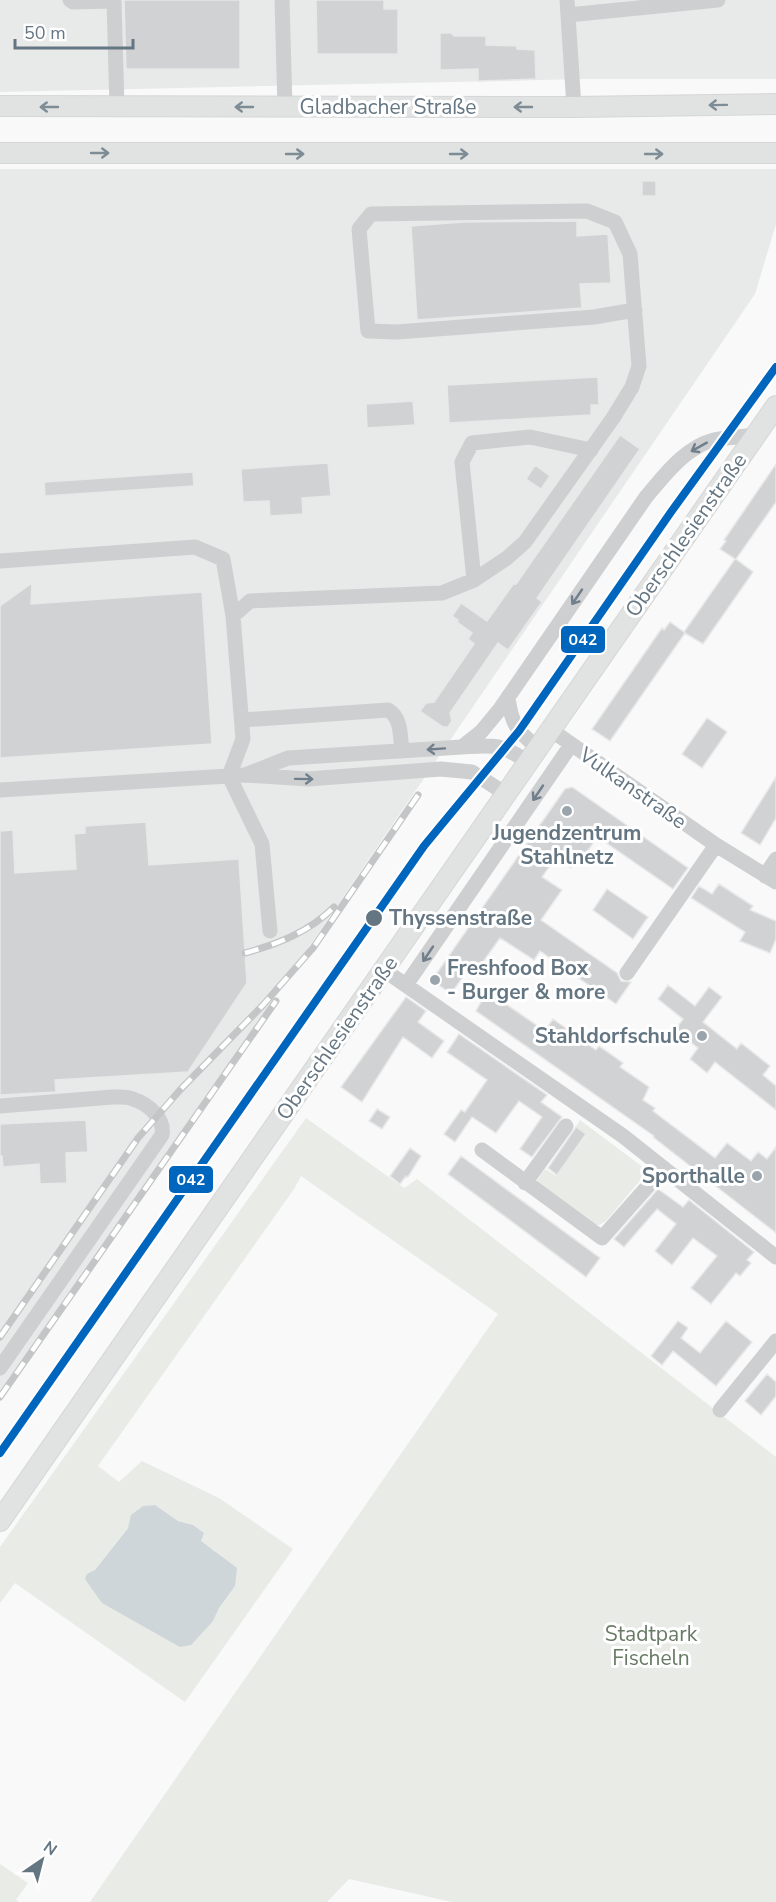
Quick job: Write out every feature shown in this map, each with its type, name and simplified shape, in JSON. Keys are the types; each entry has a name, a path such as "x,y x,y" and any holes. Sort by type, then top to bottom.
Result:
{"main road":[{"name":"Gladbacher Straße","path":"0,106 574,107 776,104"},
{"path":"0,153 776,153"},
{"name":"Oberschlesienstraße","path":"0,1521 776,406"}],"street":[{"path":"70,0 73,2 114,1 117,107"},
{"path":"282,0 285,107"},
{"path":"574,107 567,8 718,0"},
{"path":"233,616 250,601 442,593 474,580 507,558 525,542 591,450 632,387 639,366 635,310 630,254 615,222 586,211 371,214 360,229 368,331 397,332 594,317 635,310"},
{"path":"462,747 481,732 508,698 628,523 668,471 692,450 712,440 756,435"},
{"path":"474,580 462,462 472,443 530,437 591,450"},
{"path":"0,561 195,547 223,559 233,616 243,739 229,776 262,844 270,931"},
{"path":"508,698 512,720 533,755"},
{"path":"242,720 388,710 394,713 399,723 402,751"},
{"name":"Vulkanstraße","path":"550,730 716,846 770,879"},
{"name":"Oberschlesienstraße","path":"406,985 571,745"},
{"path":"245,775 288,758 492,746 533,755"},
{"path":"0,790 245,775 308,779 456,770 472,772 506,794"},
{"path":"627,973 716,846"},
{"path":"770,879 776,859"},
{"path":"384,970 582,1106 776,1257"},
{"path":"0,1106 113,1097 131,1098 147,1106 160,1120 163,1128 162,1135 0,1368"},
{"path":"525,1183 566,1126"},
{"path":"482,1150 602,1238 664,1168"},
{"path":"720,1410 776,1341"}],"shaded area":[{"path":"0,0 776,0 776,79 584,79 0,92"},
{"path":"0,169 776,169 776,224 755,294 0,1399"},
{"path":"155,1505 178,1521 193,1525 204,1533 201,1541 237,1568 235,1586 219,1608 213,1621 191,1645 180,1647 102,1603 85,1579 87,1574 95,1570 128,1528 131,1515 143,1506"}],"green space":[{"name":"Stadtpark Fischeln","path":"306,1118 404,1188 417,1179 776,1457 776,1902 452,1902 349,1879 327,1902 90,1902 498,1314 301,1176 98,1466 119,1482 142,1461 219,1498 293,1549 185,1702 15,1583 0,1603 0,1547","holes":["155,1505 178,1521 193,1525 204,1533 200,1541 215,1551 235,1586 219,1608 213,1621 95,1570 128,1527 132,1515 143,1506"]},
{"path":"580,1120 648,1171 606,1221 599,1225 593,1224 536,1182 545,1169 556,1176 586,1136 575,1128"},
{"path":"0,1864 28,1883 16,1900 19,1902 0,1902"}],"building":[{"path":"124,0 240,0 240,69 126,69"},
{"path":"316,0 384,0 384,9 398,9 398,54 317,54"},
{"path":"440,33 451,33 454,36 486,36 486,45 517,46 517,49 535,50 536,79 478,81 478,69 440,70"},
{"path":"642,181 656,181 656,196 642,196"},
{"path":"577,221 577,236 608,234 611,283 580,284 582,308 417,320 411,226 463,222"},
{"path":"598,377 599,405 591,405 591,415 449,423 447,385"},
{"path":"413,401 415,425 367,428 366,404"},
{"path":"620,435 640,449 537,598 542,602 508,650 498,643 450,713 452,721 448,727 443,727 420,711 426,703 434,702 474,644 468,639 472,633 452,616 461,603 487,621 514,583 516,584"},
{"path":"328,463 331,496 302,498 303,514 270,516 269,501 243,502 241,469"},
{"path":"776,464 776,502 736,559 753,572 703,644 685,633 610,741 592,729 662,628 664,630 670,622 684,632 735,559 720,549"},
{"path":"535,465 550,476 541,489 526,479"},
{"path":"193,472 194,486 45,496 44,482"},
{"path":"32,583 31,604 202,592 212,744 0,758 0,606"},
{"path":"707,718 727,732 702,768 682,754"},
{"path":"776,777 776,818 760,845 741,833"},
{"path":"572,787 688,868 673,889 602,840 601,843 596,839 579,863 575,861 571,868 556,857 542,877 562,890 541,920 617,973 621,981 631,982 616,1004 540,951 534,960 500,938 478,969 471,965 451,994 432,980 565,789"},
{"path":"146,822 149,865 239,859 247,983 188,1072 55,1080 56,1092 0,1095 0,831 13,830 15,873 76,869 74,834 85,833 85,826"},
{"path":"719,884 753,906 750,910 776,921 776,939 770,953 740,941 745,932 691,898 699,886 712,894"},
{"path":"607,889 648,917 633,939 593,910"},
{"name":"Stahldorfschule","path":"668,985 695,1006 709,987 722,997 703,1022 737,1049 741,1043 770,1066 763,1075 776,1086 776,1110 715,1062 707,1073 690,1059 698,1048 675,1030 683,1019 658,999"},
{"path":"489,988 502,997 500,1000 545,1031 553,1019 596,1050 599,1046 623,1063 620,1067 649,1087 643,1100 655,1108 653,1111 715,1158 727,1143 751,1161 758,1152 767,1159 776,1147 776,1233 654,1136 476,1011"},
{"path":"406,997 426,1011 418,1022 444,1041 432,1058 403,1037 362,1102 341,1087"},
{"path":"459,1034 547,1095 541,1102 562,1117 532,1157 520,1149 542,1117 519,1101 496,1133 472,1117 455,1142 444,1134 461,1110 465,1112 487,1080 447,1052"},
{"path":"377,1109 390,1117 382,1129 369,1121"},
{"path":"86,1120 88,1152 66,1153 67,1183 40,1184 39,1164 3,1167 2,1156 0,1156 0,1124"},
{"path":"576,1127 586,1134 557,1175 548,1168"},
{"path":"410,1148 421,1156 408,1177 406,1176 400,1184 390,1176"},
{"path":"461,1156 600,1258 586,1277 448,1174"},
{"path":"658,1189 683,1207 689,1200 754,1252 747,1260 751,1263 740,1276 736,1273 711,1304 691,1288 717,1256 693,1238 672,1265 655,1251 676,1224 657,1209 624,1247 614,1239"},
{"path":"678,1321 688,1328 681,1338 700,1353 726,1321 752,1342 716,1386 673,1351 662,1365 651,1356"},
{"path":"767,1374 776,1382 776,1396 761,1415 745,1401"}],"railway":[{"path":"0,1337 138,1138 180,1090 263,1005 313,948 418,795"},
{"path":"245,953 293,936 334,907"},
{"path":"0,1397 276,1001"}],"transit line":[{"name":"042","path":"0,1453 424,846 519,731 671,512 776,367"}],"place":[{"name":"Jugendzentrum Stahlnetz","path":"567,811"},
{"name":"Thyssenstraße","path":"374,918"},
{"name":"Freshfood Box - Burger & more","path":"435,980"},
{"name":"Stahldorfschule","path":"702,1036"},
{"name":"Sporthalle","path":"757,1176"}]}
